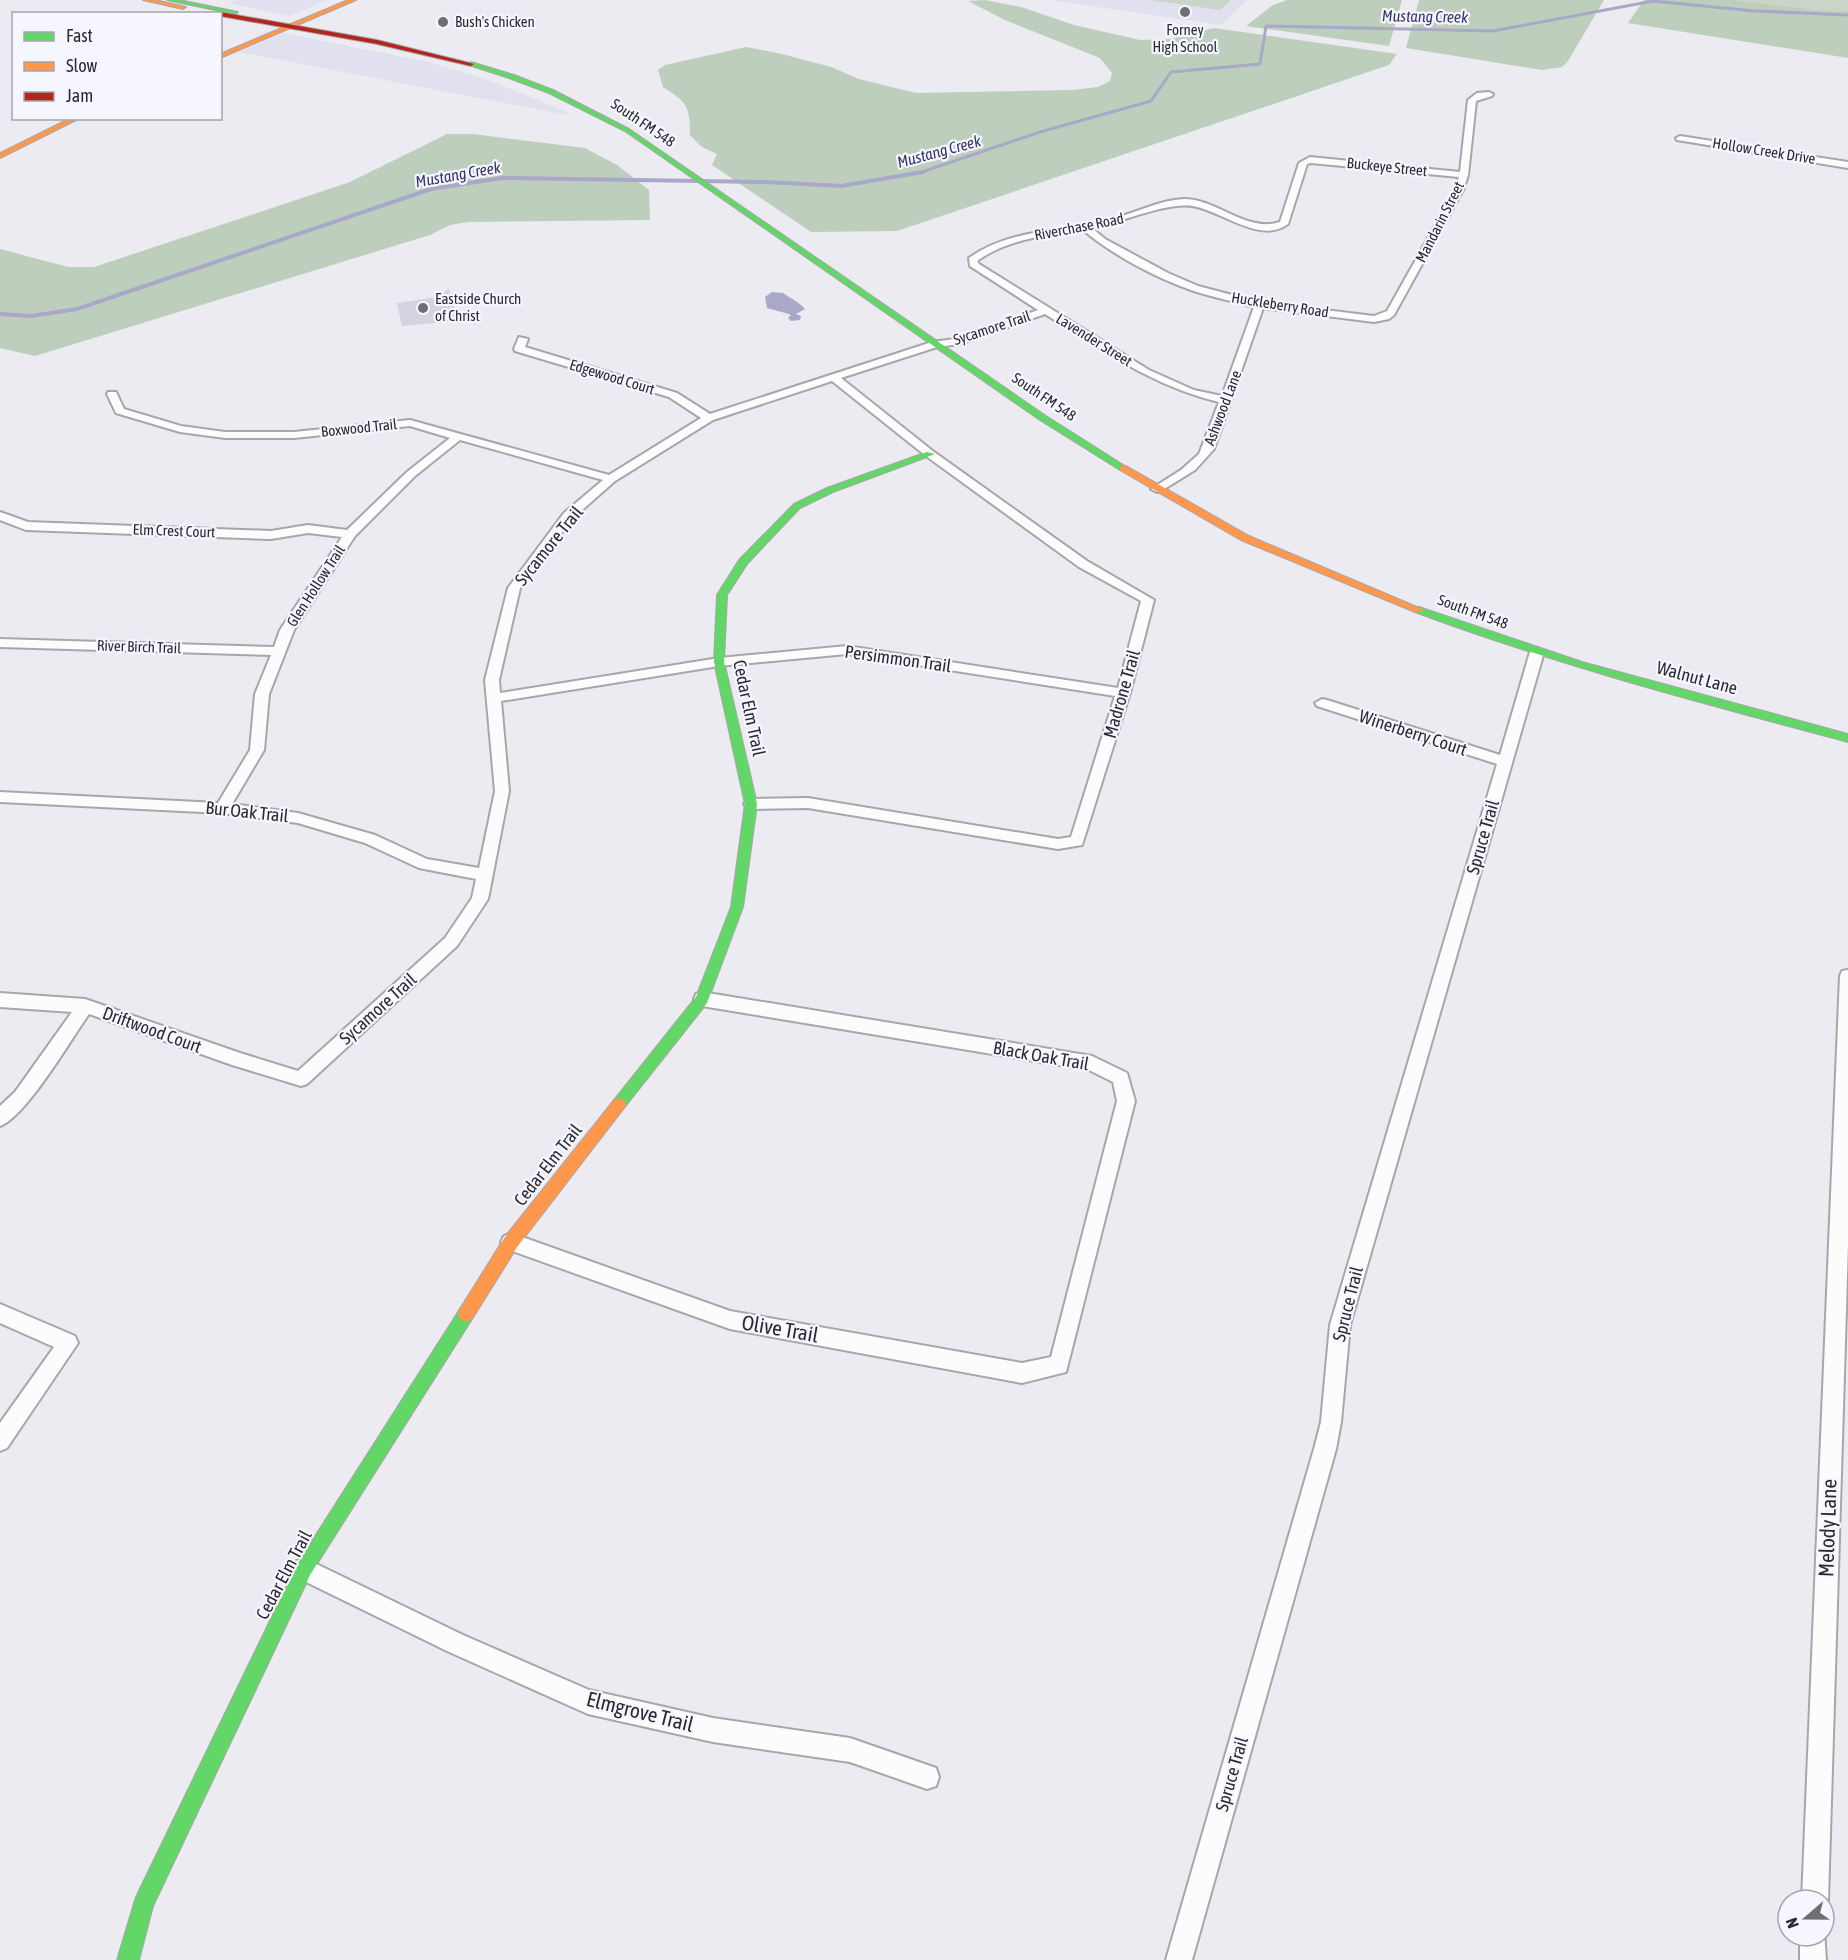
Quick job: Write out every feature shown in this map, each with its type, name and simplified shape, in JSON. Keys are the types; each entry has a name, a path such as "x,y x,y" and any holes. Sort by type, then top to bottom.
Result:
{"main road":[{"name":"South FM 548","path":"146,0 209,12"},
{"name":"South FM 548","path":"170,0 289,24"},
{"path":"222,55 339,0"},
{"path":"222,48 353,0"},
{"name":"South FM 548","path":"222,14 419,46 466,57 569,95 611,120 1043,418 1157,489 1245,538 1350,583 1471,630 1537,651"},
{"path":"0,145 52,120"},
{"path":"0,156 73,120"},
{"name":"Cedar Elm Trail","path":"128,1960 143,1904 304,1569 511,1242 702,999 737,907 751,804 719,662 722,595 742,562 797,506 830,490 930,454"},
{"name":"Walnut Lane","path":"1537,651 1848,738"}],"street":[{"name":"Mandarin Street","path":"1385,317 1391,313 1454,200 1464,175 1472,100 1480,95 1489,94"},
{"name":"Hollow Creek Drive","path":"1680,138 1848,165"},
{"name":"Buckeye Street","path":"1189,202 1238,220 1263,227 1276,227 1284,224 1303,163 1310,160 1464,175"},
{"name":"Riverchase Road","path":"972,260 981,253 1026,237 1085,227 1175,203 1189,202"},
{"name":"Huckleberry Road","path":"1085,227 1102,241 1179,282 1215,294 1259,305 1374,319 1385,317"},
{"name":"Lavender Street","path":"972,260 975,266 1160,380 1191,392 1227,400"},
{"name":"Ashwood Lane","path":"1157,489 1183,476 1198,463 1208,449 1259,305"},
{"name":"Sycamore Trail","path":"301,1079 451,942 480,899 502,791 492,680 514,588 568,516 611,479 709,418 936,344 956,342 1042,307"},
{"name":"Edgewood Court","path":"523,339 519,349 673,395 709,418"},
{"name":"Madrone Trail","path":"751,804 808,803 1058,844 1077,841 1123,693 1148,600 1083,564 930,454 833,377"},
{"name":"Boxwood Trail","path":"112,394 120,411 180,429 225,435 294,435 410,423 611,479"},
{"name":"Glen Hollow Trail","path":"222,808 257,750 262,694 287,630 350,534 411,474 459,436"},
{"name":"Elm Crest Court","path":"0,516 26,525 271,535 308,529 350,534"},
{"name":"River Birch Trail","path":"0,643 279,651"},
{"name":"Persimmon Trail","path":"494,698 719,662 847,650 1123,693"},
{"name":"Spruce Trail","path":"1179,1960 1327,1440 1334,1400 1334,1368 1340,1325 1537,651"},
{"name":"Winerberry Court","path":"1322,703 1505,762"},
{"name":"Bur Oak Trail","path":"0,797 222,808 298,818 370,839 424,864 485,874"},
{"name":"Melody Lane","path":"1815,1888 1848,976"},
{"name":"Black Oak Trail","path":"702,999 1092,1063 1121,1078 1126,1101 1059,1365"},
{"name":"Driftwood Court","path":"0,1000 85,1006 238,1060 301,1079"},
{"path":"0,1118 21,1097 85,1006"},
{"name":"Olive Trail","path":"511,1242 730,1320 1022,1373 1059,1365"},
{"path":"0,1313 68,1342 0,1441"},
{"name":"Elmgrove Trail","path":"304,1569 455,1643 588,1702 713,1730 850,1750 927,1777"}],"shaded area":[{"path":"236,0 327,0 289,16 228,3"},
{"name":"Forney High School","path":"1050,0 1247,0 1221,25"},
{"path":"1151,0 1231,0 1220,10"},
{"path":"1735,0 1848,0 1848,11 1819,10"},
{"path":"283,33 428,62 488,80 565,111 568,115 239,52"}],"green space":[{"path":"985,0 1021,7 1074,25 1140,40 1171,39 1214,28 1397,54 1389,65 897,231 811,232 712,165 717,154 702,147 690,135 686,106 663,87 658,70 665,65 746,47 831,67 859,79 916,93 1072,90 1098,87 1110,81 1112,73 1100,58 1005,20 968,1"},
{"path":"1287,0 1402,0 1389,46 1246,26 1273,5"},
{"path":"1419,0 1604,0 1568,61 1562,67 1542,70 1406,48"},
{"path":"1644,0 1735,0 1819,10 1848,11 1848,58 1628,23"},
{"path":"447,134 473,134 585,148 617,165 649,190 650,220 468,222 450,225 430,235 35,356 0,348 0,249 68,267 94,267 350,182"}],"water":[{"path":"772,292 783,293 805,309 796,314 801,316 800,320 791,321 788,318 791,315 767,308 765,297"}],"building":[{"name":"Eastside Church of Christ","path":"449,289 458,321 402,326 397,303 437,297"}],"waterway":[{"name":"Mustang Creek","path":"921,172 1040,132 1151,101 1171,72 1260,64 1266,26 1493,31 1653,1 1754,11 1848,15"},
{"name":"Mustang Creek","path":"0,314 31,316 77,309 431,189 502,178 767,182 841,186 921,172"}],"traffic: fast":[{"path":"170,0 235,12"},
{"path":"471,64 512,76 551,92 627,130 1043,418 1123,468"},
{"path":"619,1104 702,999 737,907 751,804 719,662 722,595 743,562 797,506 830,490 930,454"},
{"path":"1419,610 1578,664 1848,738"},
{"path":"128,1960 143,1904 304,1569 466,1314"}],"traffic: slow":[{"path":"146,0 183,7"},
{"path":"222,55 353,0"},
{"path":"0,156 73,120"},
{"path":"1123,468 1245,538 1419,610"},
{"path":"466,1314 511,1242 619,1104"}],"traffic: jam":[{"path":"222,14 377,42 471,64"}],"place":[{"name":"Forney High School","path":"1185,12"},
{"name":"Bush's Chicken","path":"443,22"},
{"name":"Eastside Church of Christ","path":"423,308"}]}
